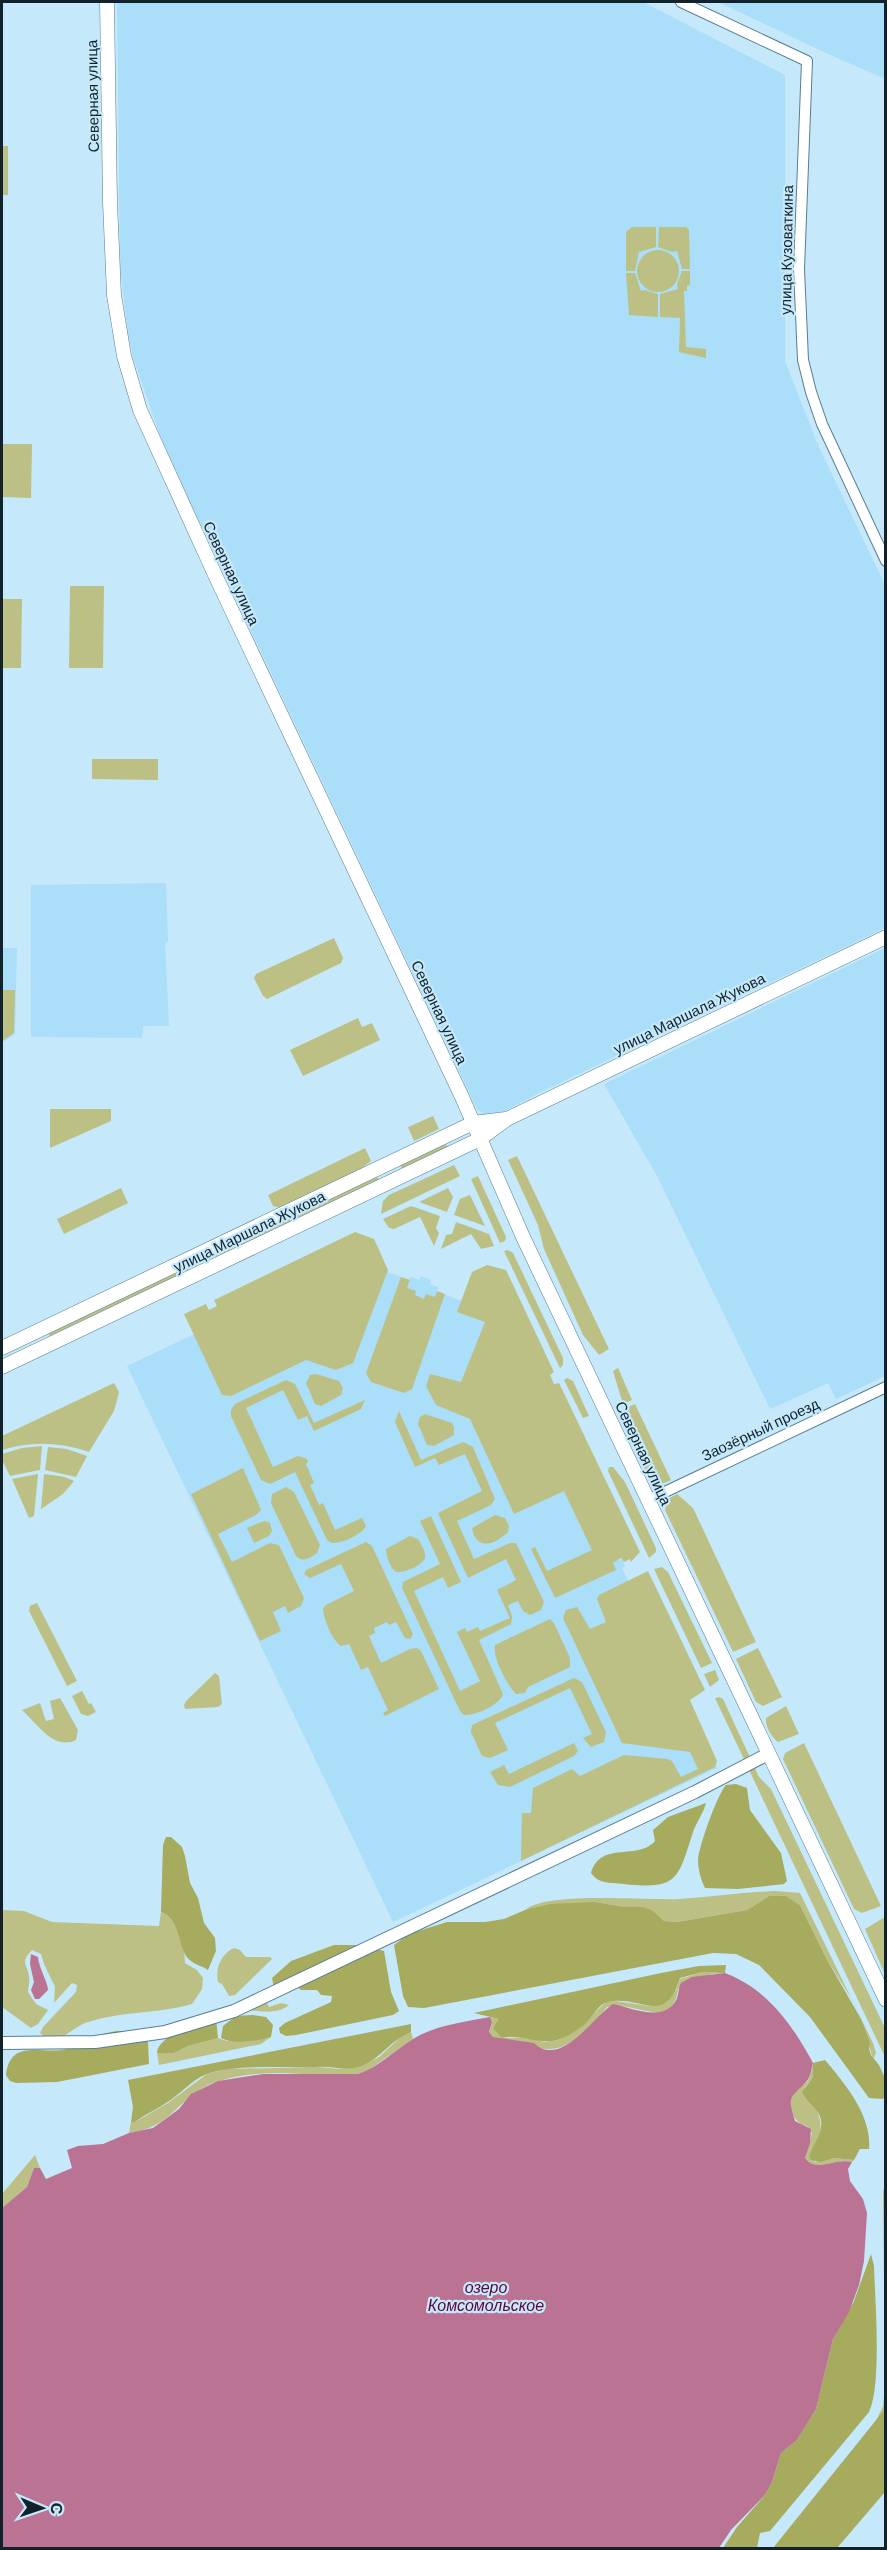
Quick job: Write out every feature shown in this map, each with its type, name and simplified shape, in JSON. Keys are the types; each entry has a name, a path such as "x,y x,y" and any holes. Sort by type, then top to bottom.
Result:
{"main road":[{"name":"Северная улица","path":"107,2 114,295 118,327 130,380 153,441 648,1500 885,2000"},
{"name":"улица Маршала Жукова","path":"2,1367 480,1139 507,1119 885,937"},
{"name":"улица Маршала Жукова","path":"2,1348 473,1123 507,1119"},
{"path":"388,1164 396,1179"}],"street":[{"name":"улица Кузоваткина","path":"681,2 807,61 799,269 803,360 822,424 885,561"},
{"name":"Заозёрный проезд","path":"648,1500 885,1387"},
{"path":"2,2043 107,2040 165,2032 234,2011 695,1792 768,1754"}],"shaded area":[{"path":"117,2 643,2 785,75 785,361 818,445 885,585 885,928 497,1115 486,1116 477,1109 164,447 134,360 128,335 120,266"},
{"path":"718,2 885,2 885,79 826,53"},
{"path":"166,883 168,941 165,944 169,1026 143,1026 142,1038 31,1037 31,885"},
{"path":"2,948 17,948 15,1034 2,1043"},
{"path":"885,948 885,1376 836,1399 828,1383 770,1409 657,1176 604,1084"},
{"path":"378,1247 388,1272 409,1280 411,1277 419,1280 421,1276 431,1280 430,1284 438,1287 437,1292 471,1304 492,1294 618,1560 622,1559 625,1566 622,1568 717,1768 393,1922 127,1366"}],"green space":[{"path":"2,146 8,146 8,195 2,195"},
{"path":"632,227 656,227 656,247 639,252 635,271 626,271 626,232"},
{"path":"659,227 686,227 689,230 690,269 682,269 677,251 672,252 658,247"},
{"path":"658,250 666,251 673,256 678,263 678,279 673,286 666,291 658,292 650,291 643,286 638,279 637,271 638,263 643,256 650,251"},
{"path":"682,271 690,271 690,285 687,286 687,291 684,291 686,347 706,349 706,358 679,352 680,318 660,317 660,294 678,289 677,284"},
{"path":"626,273 635,273 641,291 658,294 658,317 629,315"},
{"path":"2,444 32,444 31,498 2,497"},
{"path":"70,586 104,586 103,668 69,668"},
{"path":"2,599 22,599 21,668 2,668"},
{"path":"92,759 158,759 158,780 92,779"},
{"path":"334,938 343,958 341,963 267,999 263,996 254,978 256,974"},
{"path":"2,990 15,990 14,1033 2,1041"},
{"path":"358,1018 362,1027 372,1023 380,1040 303,1076 290,1050"},
{"path":"50,1109 111,1109 111,1121 50,1148"},
{"path":"433,1116 439,1129 414,1141 408,1127"},
{"path":"446,1144 448,1148 403,1170 400,1165"},
{"path":"365,1148 371,1161 353,1175 281,1208 273,1206 268,1195"},
{"path":"517,1156 609,1349 599,1355 583,1335 544,1249 538,1225 508,1160"},
{"path":"454,1165 460,1176 381,1214 383,1201 389,1195"},
{"path":"478,1176 506,1237 505,1241 500,1243 471,1179"},
{"path":"377,1177 379,1180 50,1336 48,1333"},
{"path":"121,1188 128,1203 64,1234 57,1219"},
{"path":"448,1188 453,1197 447,1212 419,1202"},
{"path":"470,1195 485,1226 454,1215 460,1199"},
{"path":"411,1206 440,1216 436,1228 439,1233 434,1246 420,1217 394,1229 389,1228 383,1219"},
{"path":"456,1222 489,1234 494,1246 481,1249 471,1234 441,1249 446,1235 452,1234"},
{"path":"355,1232 374,1239 388,1270 353,1363 336,1370 306,1360 231,1396 222,1395 184,1314 206,1304 209,1310 217,1306 214,1300"},
{"path":"508,1250 513,1253 563,1358 563,1365 560,1368 504,1251"},
{"path":"487,1265 506,1270 554,1372 550,1375 554,1384 559,1383 640,1552 631,1562 630,1559 624,1562 621,1558 613,1563 616,1570 555,1598 531,1549 535,1547 547,1571 592,1550 564,1491 514,1514 470,1419 436,1405 426,1386 430,1374 461,1382 485,1322 457,1312 472,1272"},
{"path":"401,1277 410,1280 407,1288 416,1291 415,1295 424,1299 426,1294 435,1297 437,1291 445,1294 412,1389 404,1393 371,1382 366,1373"},
{"path":"618,1368 632,1400 623,1404 613,1371"},
{"path":"316,1374 339,1381 343,1388 341,1395 321,1406 315,1404 306,1383 310,1375"},
{"path":"567,1378 573,1381 589,1416 583,1418 564,1380"},
{"path":"286,1380 295,1384 314,1423 365,1400 361,1409 314,1431 307,1416 298,1420 283,1390 246,1408 273,1467 298,1456 307,1459 306,1464 314,1483 310,1485 319,1505 323,1503 335,1530 362,1518 366,1526 346,1540 332,1543 327,1540 295,1472 270,1484 261,1480 231,1416 231,1410 235,1404"},
{"path":"114,1383 119,1392 114,1411 89,1452 67,1446 46,1444 24,1445 2,1450 2,1436"},
{"path":"635,1404 671,1480 668,1482 657,1483 649,1478 619,1412"},
{"path":"399,1411 421,1460 463,1442 473,1447 495,1499 491,1505 457,1521 474,1559 510,1543 516,1543 544,1602 541,1610 530,1615 523,1611 518,1601 508,1605 512,1617 511,1624 479,1640 503,1694 492,1706 474,1714 464,1715 460,1711 402,1588 403,1582 440,1564 420,1521 431,1516 461,1582 448,1588 443,1577 414,1591 460,1691 480,1681 457,1632 465,1628 467,1632 478,1627 480,1631 510,1618 497,1590 516,1580 506,1559 468,1578 438,1513 482,1491 465,1454 439,1465 435,1458 415,1467 395,1422"},
{"path":"425,1414 452,1423 454,1435 434,1446 427,1445 418,1424 420,1417"},
{"path":"42,1446 40,1470 10,1476 2,1460 2,1454 22,1448"},
{"path":"48,1447 67,1449 87,1456 76,1477 45,1470"},
{"path":"609,1467 613,1467 625,1482 656,1548 656,1552 649,1558 608,1471"},
{"path":"243,1468 261,1510 256,1515 218,1534 232,1562 270,1543 279,1545 304,1598 301,1606 288,1613 285,1606 273,1612 281,1631 260,1641 191,1494"},
{"path":"38,1474 34,1516 29,1518 12,1479"},
{"path":"44,1474 65,1477 74,1481 63,1494 41,1509"},
{"path":"286,1487 294,1492 320,1545 317,1553 306,1559 296,1556 271,1503 272,1494"},
{"path":"677,1494 693,1508 756,1642 733,1652 665,1510 668,1499"},
{"path":"495,1515 505,1518 509,1526 508,1532 492,1543 482,1543 477,1540 472,1528"},
{"path":"264,1521 270,1523 272,1531 269,1536 254,1543 247,1528"},
{"path":"410,1536 418,1539 424,1550 425,1558 412,1569 402,1572 395,1571 391,1567 386,1549"},
{"path":"366,1542 372,1546 413,1634 410,1639 405,1638 396,1622 389,1625 387,1622 374,1628 375,1633 369,1636 381,1663 417,1648 421,1651 439,1689 385,1716 383,1713 388,1710 368,1667 361,1670 349,1644 341,1646 338,1643 325,1619 323,1609 326,1605 354,1591 341,1564 310,1578 304,1574 306,1570"},
{"path":"662,1567 668,1572 712,1663 701,1668 654,1569"},
{"path":"648,1571 705,1690 690,1700 717,1761 715,1767 521,1861 522,1813 531,1813 533,1788 572,1769 580,1776 624,1755 668,1759 672,1761 681,1777 698,1769 690,1752 622,1743 563,1618 566,1610 577,1607 590,1629 606,1622 597,1599 599,1595"},
{"path":"37,1603 77,1681 67,1686 29,1611 30,1606"},
{"path":"550,1619 570,1658 570,1667 528,1687 525,1693 516,1694 501,1671 495,1645"},
{"path":"758,1648 782,1697 763,1706 756,1702 736,1659"},
{"path":"715,1670 719,1680 710,1687 704,1674"},
{"path":"215,1673 219,1676 222,1704 218,1707 185,1709 186,1701"},
{"path":"574,1678 582,1682 606,1732 604,1742 591,1747 583,1738 592,1734 570,1688 495,1723 508,1750 490,1758 482,1756 471,1732 472,1725"},
{"path":"82,1691 96,1712 88,1716 81,1714 72,1696"},
{"path":"60,1698 78,1730 76,1740 60,1742 53,1739 22,1710 40,1703 46,1721 54,1719 50,1701"},
{"path":"715,1698 723,1699 759,1777 771,1789 885,2028 885,2057"},
{"path":"786,1706 799,1734 778,1742 769,1731 766,1718"},
{"path":"574,1743 578,1751 574,1756 510,1787 498,1785 490,1772 504,1765 509,1774"},
{"path":"804,1743 881,1906 862,1913 854,1909 783,1759 785,1753"},
{"path":"736,1784 747,1788 750,1810 781,1853 787,1881 784,1884 738,1889 705,1888 698,1863 699,1853 713,1809 722,1791 726,1785"},
{"path":"706,1803 679,1871 666,1883 642,1885 610,1883 598,1880 591,1873 596,1863 603,1857 648,1847 655,1841 653,1830 668,1817"},
{"path":"166,1837 171,1837 182,1847 190,1883 198,1898 204,1923 215,1938 216,1951 208,1970 186,1956 177,1929 173,1922 161,1912 163,1845"},
{"path":"776,1891 800,1893 873,2043 876,2053 873,2059 861,2019 851,1998 826,1958 800,1905 786,1896 769,1896 747,1910 677,1922 664,1921 643,1907 625,1907 595,1902 525,1910 537,1904 575,1899 679,1899"},
{"path":"769,1896 786,1896 800,1905 826,1958 861,2019 870,2043 871,2055 885,2078 883,2099 869,2098 810,2017 759,1965 736,1954 713,1953 424,2008 408,2007 403,1996 394,1945 409,1934 447,1922 485,1922 504,1919 525,1910 550,1904 595,1902 625,1907 643,1907 653,1911 664,1921 677,1922 747,1910"},
{"path":"2,1910 24,1911 52,1922 159,1926 161,1912 177,1927 184,1949 185,1963 197,1970 203,1978 202,1989 192,2004 166,2010 98,2019 85,2023 63,2036 52,2039 46,2037 40,2033 43,2027 76,1992 77,1985 72,1983 54,2003 55,1987 41,1954 32,1950 25,1961 29,1979 28,1992 36,2004 48,2010 38,2024 31,2028 2,2007"},
{"path":"885,1917 885,1974 865,1929"},
{"path":"334,1945 360,1945 384,1951 391,1992 399,2011 393,2015 296,2035 286,2036 280,2033 279,2028 285,2023 331,2002 332,1996 321,1995 317,1990 301,1990 294,1984 274,1988 272,1978 291,1961"},
{"path":"234,1948 240,1950 246,1957 270,1957 272,1959 235,1995 229,1996 222,1984 218,1982 217,1972 222,1958"},
{"path":"726,1965 725,1973 703,1972 680,1978 674,1993 667,2002 659,2005 650,2006 620,2001 605,2003 581,2027 557,2040 502,2038 493,2028 499,2019 474,2013 661,1973 699,1966"},
{"path":"703,1972 725,1973 712,1974 678,1989 670,2008 664,2011 648,2011 621,2006 607,2007 581,2035 557,2048 541,2049 527,2046 493,2037 489,2033 492,2022 490,2017 500,2019 497,2025 502,2038 533,2038 544,2042 558,2040 574,2032 606,2002 616,2001 649,2006 676,1990 680,1979"},
{"path":"256,1994 270,1994 266,2001 269,2007 281,2003 289,2005 274,2011 246,2010 252,1997"},
{"path":"236,2016 266,2017 273,2025 271,2037 239,2042 221,2038 223,2026"},
{"path":"216,2018 218,2038 188,2046 174,2053 157,2053 159,2046 172,2035"},
{"path":"411,2024 411,2032 396,2040 377,2057 362,2066 354,2068 260,2067 218,2071 201,2077 162,2105 135,2122 131,2122 133,2107 128,2080"},
{"path":"116,2031 128,2031 148,2042 149,2064 57,2082 16,2083 10,2081 6,2075 9,2064 19,2052 66,2049 96,2036"},
{"path":"411,2032 413,2039 367,2071 344,2075 271,2073 229,2078 206,2086 195,2093 157,2124 129,2133 131,2122 135,2122 168,2103 207,2074 225,2069 319,2067 339,2069 364,2065 379,2057 404,2034"},
{"path":"271,2037 261,2044 159,2065 157,2053 174,2053 188,2046 218,2038 227,2041"},
{"path":"825,2060 856,2101 866,2125 869,2149 860,2149 854,2160 834,2158 820,2162 811,2160 809,2157 819,2135 821,2123 817,2111 802,2092 813,2077 813,2063"},
{"path":"813,2063 813,2077 805,2087 818,2112 821,2126 818,2140 809,2157 815,2162 834,2158 854,2160 852,2162 820,2165 809,2162 805,2158 812,2133 807,2126 798,2122 790,2105 792,2095 807,2082"},
{"path":"35,2155 40,2168 34,2168 27,2187 2,2208 2,2194"},
{"path":"885,2187 886,2409 875,2423 883,2406 885,2385 883,2191"},
{"path":"871,2254 874,2266 877,2363 873,2399 869,2412 770,2531 760,2533 757,2548 723,2548 737,2527 765,2495 772,2482 781,2453 797,2440 816,2409 833,2339 854,2301"},
{"path":"885,2409 885,2492 837,2548 773,2548"}],"water":[{"path":"31,1954 38,1957 48,1987 39,1999 35,1999 31,1990 34,1982 30,1964"},
{"name":"озеро Комсомольское","path":"725,1973 754,1988 766,1998 787,2022 805,2049 813,2063 811,2073 808,2080 793,2095 791,2106 795,2121 811,2129 810,2143 805,2158 809,2162 820,2165 852,2162 848,2169 850,2181 863,2199 867,2213 864,2261 859,2285 849,2312 833,2339 816,2409 797,2440 781,2453 772,2482 765,2495 731,2530 719,2548 2,2548 2,2208 27,2187 34,2168 40,2168 46,2179 72,2168 67,2150 78,2146 103,2144 129,2133 153,2128 179,2109 191,2094 218,2081 263,2074 358,2074 431,2030 490,2017 492,2022 489,2032 493,2037 534,2043 544,2049 555,2050 576,2038 613,2004 646,2012 662,2011 675,2002 681,1983 692,1977"}]}
